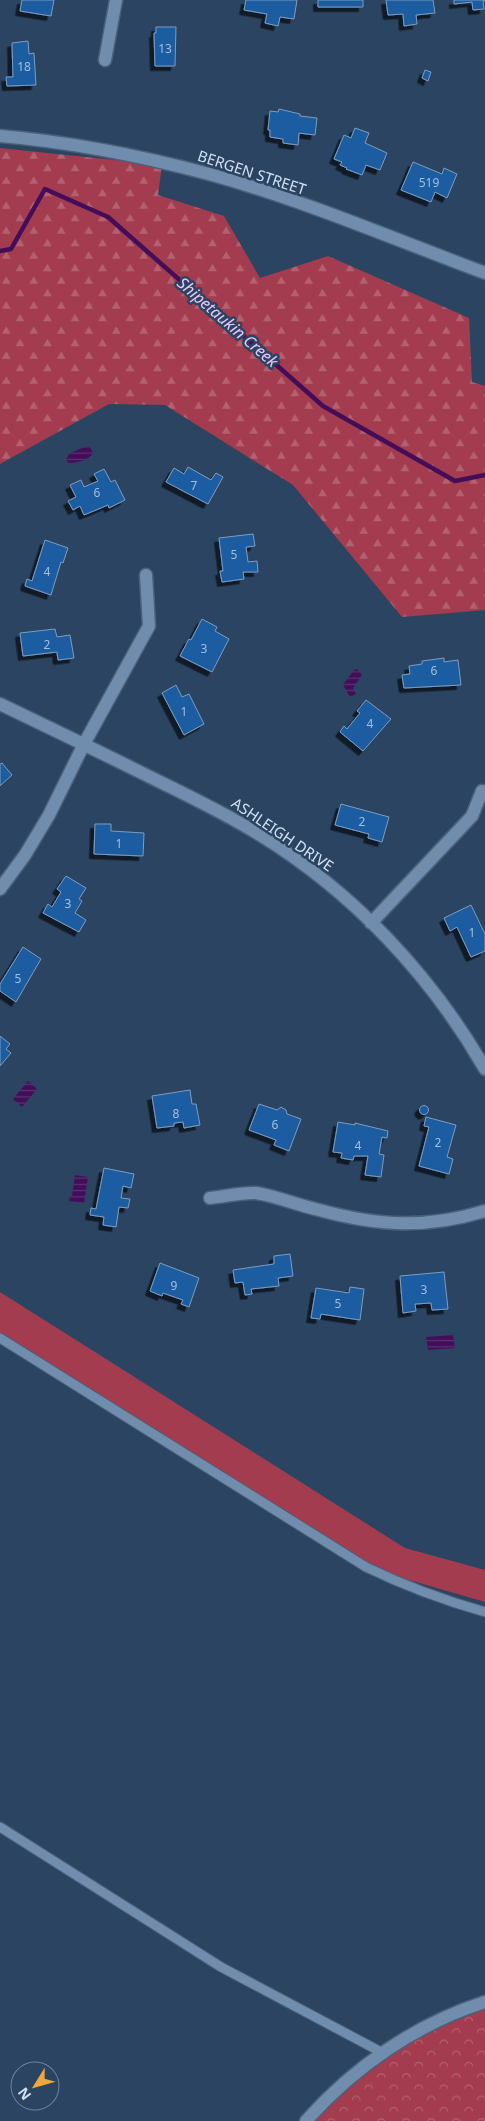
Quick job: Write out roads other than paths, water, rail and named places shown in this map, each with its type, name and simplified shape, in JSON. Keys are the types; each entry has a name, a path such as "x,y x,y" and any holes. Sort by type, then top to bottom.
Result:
{"street":[{"path":"105,60 116,0"},
{"name":"BERGEN STREET","path":"0,136 89,147 150,159 210,174 270,193 485,273"},
{"path":"0,889 24,855 48,815 84,744 149,626 146,575"},
{"name":"ASHLEIGH DRIVE","path":"0,704 220,811 261,835 300,862 337,891 371,922 412,966 449,1013 485,1069"},
{"path":"371,922 472,816 482,791"},
{"path":"210,1198 256,1193 348,1218 378,1223 438,1222 485,1211"},
{"path":"306,2121 347,2080 407,2037 439,2020 485,2002"}],"lane":[{"path":"0,1338 366,1567 434,1598 485,1612"},
{"path":"0,1826 221,1967 383,2053"}],"waterway":[{"name":"Shipetaukin Creek","path":"0,251 11,249 45,189 108,217 323,406 455,481 485,475"}]}
